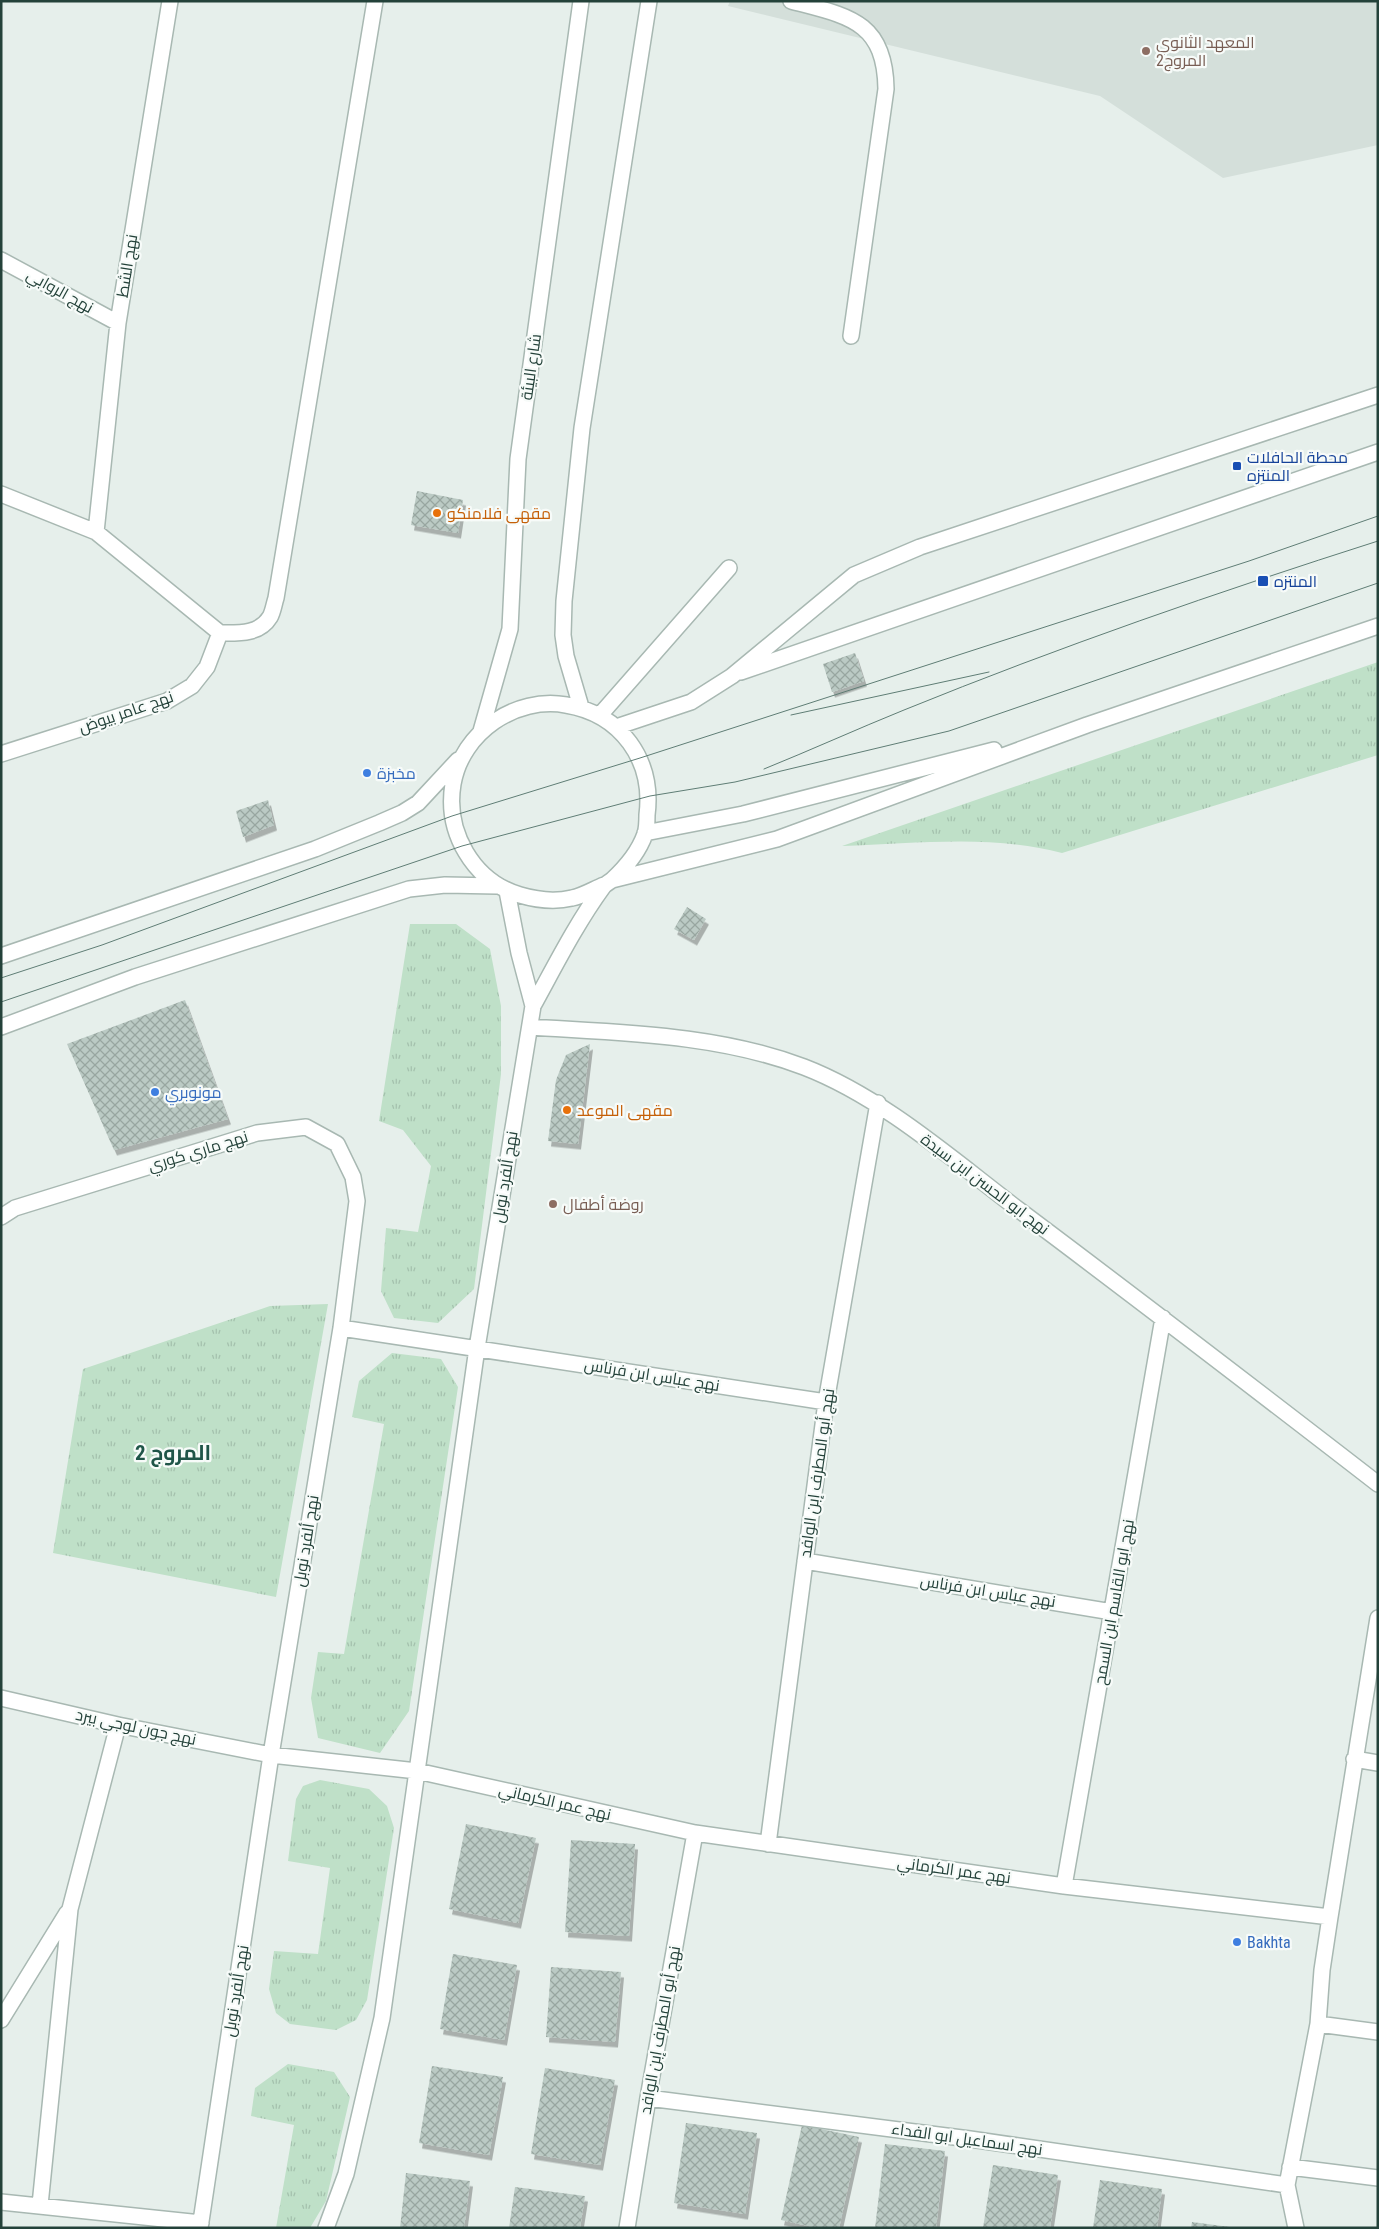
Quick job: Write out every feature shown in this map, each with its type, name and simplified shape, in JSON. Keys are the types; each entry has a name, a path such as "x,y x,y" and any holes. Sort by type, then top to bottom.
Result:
{"street":[{"name":"نهج الشط","path":"96,532 118,323 170,1"},
{"path":"1,494 96,532 220,633 245,634 260,627 270,617 276,598 375,1"},
{"name":"شارع البيئة","path":"481,731 510,629 518,458 581,1"},
{"path":"581,707 566,656 564,601 582,428 649,1"},
{"path":"791,1 847,16 864,27 876,42 883,59 886,74 886,89 852,336"},
{"name":"نهج الروابي","path":"1,260 118,323"},
{"path":"616,727 691,702 732,676 854,575 920,547 1378,395"},
{"path":"732,676 1378,452"},
{"path":"600,716 729,568"},
{"path":"1,1027 135,977 409,889 445,885 502,888 539,900 573,898 608,882 777,839 1087,725 1378,626"},
{"name":"نهج عامر بيوض","path":"1,754 167,701 192,686 207,667 220,633"},
{"path":"1,956 315,849 402,813 418,803 464,754 481,731 503,715 528,706 555,703 581,707 600,716 616,727 630,741 640,758 650,796 645,833 632,859 608,882"},
{"path":"645,833 743,814 1087,725"},
{"path":"464,754 453,784 452,816 462,846 476,868 502,888"},
{"name":"نهج ألفرد نوبل","path":"326,2228 346,2174 382,2018 477,1348 533,1006 564,950 608,882"},
{"name":"نهج ألفرد نوبل","path":"502,888 533,1006"},
{"name":"نهج ابو الحسن ابن سيدة","path":"530,1027 681,1037 743,1050 805,1067 878,1103 1163,1318 1378,1484"},
{"name":"نهج أبو المطرف إبن الوافد","path":"768,1844 826,1402 878,1103"},
{"name":"نهج ماري كوري","path":"1,1217 15,1208 258,1132 306,1127 337,1144 353,1176 357,1201"},
{"name":"نهج ألفرد نوبل","path":"201,2226 271,1755 341,1328 357,1201"},
{"name":"نهج ابو القاسم ابن السمح","path":"1064,1886 1163,1318"},
{"path":"341,1328 477,1348"},
{"name":"نهج عباس ابن فرناس","path":"477,1348 826,1402"},
{"name":"نهج عباس ابن فرناس","path":"805,1561 1112,1612"},
{"path":"1296,2228 1287,2185 1318,2024 1322,1970 1354,1759 1378,1618"},
{"name":"نهج جون لوجي بيرد","path":"1,1698 118,1725 271,1755"},
{"path":"40,2205 70,1909 118,1725"},
{"path":"271,1755 417,1771"},
{"path":"1354,1759 1378,1763"},
{"name":"نهج عمر الكرماني","path":"417,1771 695,1833 1064,1886 1330,1916"},
{"name":"نهج أبو المطرف إبن الوافد","path":"627,2228 695,1833"},
{"path":"1,2020 70,1909"},
{"path":"1318,2024 1378,2032"},
{"name":"نهج اسماعيل ابو الفداء","path":"648,2098 970,2139 1287,2185"},
{"path":"1290,2167 1378,2178"},
{"path":"1,2202 40,2205 201,2226"}],"shaded area":[{"name":"المعهد الثانوي المروج2","path":"730,1 1378,1 1378,145 1223,178 1100,96 728,6"}],"green space":[{"path":"1378,662 1378,755 1062,853 1035,847 981,842 925,842 842,846"},
{"path":"410,924 456,924 490,949 501,1006 501,1074 474,1289 438,1323 394,1318 381,1291 386,1228 418,1232 431,1166 403,1130 379,1121"},
{"path":"328,1304 276,1597 53,1553 83,1369 270,1306"},
{"path":"392,1353 441,1359 458,1387 409,1711 380,1753 318,1738 311,1698 318,1652 344,1654 384,1424 352,1417 359,1381"},
{"path":"320,1780 369,1789 387,1806 394,1828 367,2000 356,2020 336,2030 290,2024 276,2013 269,1989 274,1951 318,1954 330,1868 288,1861 296,1799 303,1786"},
{"path":"288,2064 334,2072 350,2097 326,2201 310,2228 276,2228 294,2125 251,2116 255,2088"}],"building":[{"name":"مقهى فلامنكو","path":"417,491 463,500 458,533 411,525"},
{"path":"855,653 864,681 832,692 823,664"},
{"path":"268,800 274,825 243,837 236,811"},
{"path":"687,907 706,919 694,940 674,929"},
{"path":"185,1000 228,1119 114,1150 67,1044"},
{"name":"مقهى الموعد","path":"590,1044 578,1144 548,1141 556,1080 566,1055"},
{"path":"466,1824 536,1838 518,1923 449,1909"},
{"path":"571,1840 635,1844 629,1936 565,1932"},
{"path":"453,1954 517,1965 504,2040 440,2029"},
{"path":"551,1967 621,1972 615,2042 546,2037"},
{"path":"432,2066 503,2077 489,2155 419,2143"},
{"path":"545,2068 615,2080 600,2165 531,2154"},
{"path":"686,2123 757,2133 745,2214 674,2203"},
{"path":"802,2125 859,2137 839,2228 818,2228 781,2220"},
{"path":"885,2144 945,2151 936,2228 875,2228"},
{"path":"993,2165 1058,2175 1050,2228 983,2228"},
{"path":"406,2173 470,2181 464,2228 400,2228"},
{"path":"1100,2180 1162,2189 1157,2228 1093,2228"},
{"path":"515,2187 585,2196 580,2228 509,2228"},
{"path":"1192,2222 1230,2227 1230,2228 1191,2228"}],"tram line":[{"path":"1,978 102,945 452,816 640,758 1249,561 1378,516"},
{"path":"764,769 904,710 1080,642 1258,580 1378,541"},
{"path":"1,1002 462,846 650,796 735,782 949,731 1378,583"},
{"path":"791,715 989,672"}],"place":[{"name":"المعهد الثانوي المروج2","path":"1146,51"},
{"name":"محطة الحافلات المنتزه","path":"1237,466"},
{"name":"مقهى فلامنكو","path":"437,513"},
{"name":"المنتزه","path":"1263,581"},
{"name":"مخبزة","path":"367,773"},
{"name":"مونوبري","path":"155,1092"},
{"name":"مقهى الموعد","path":"567,1110"},
{"name":"روضة أطفال","path":"553,1204"},
{"name":"Bakhta","path":"1237,1942"}],"district":[{"name":"المروج 2","path":"173,1453"}]}
